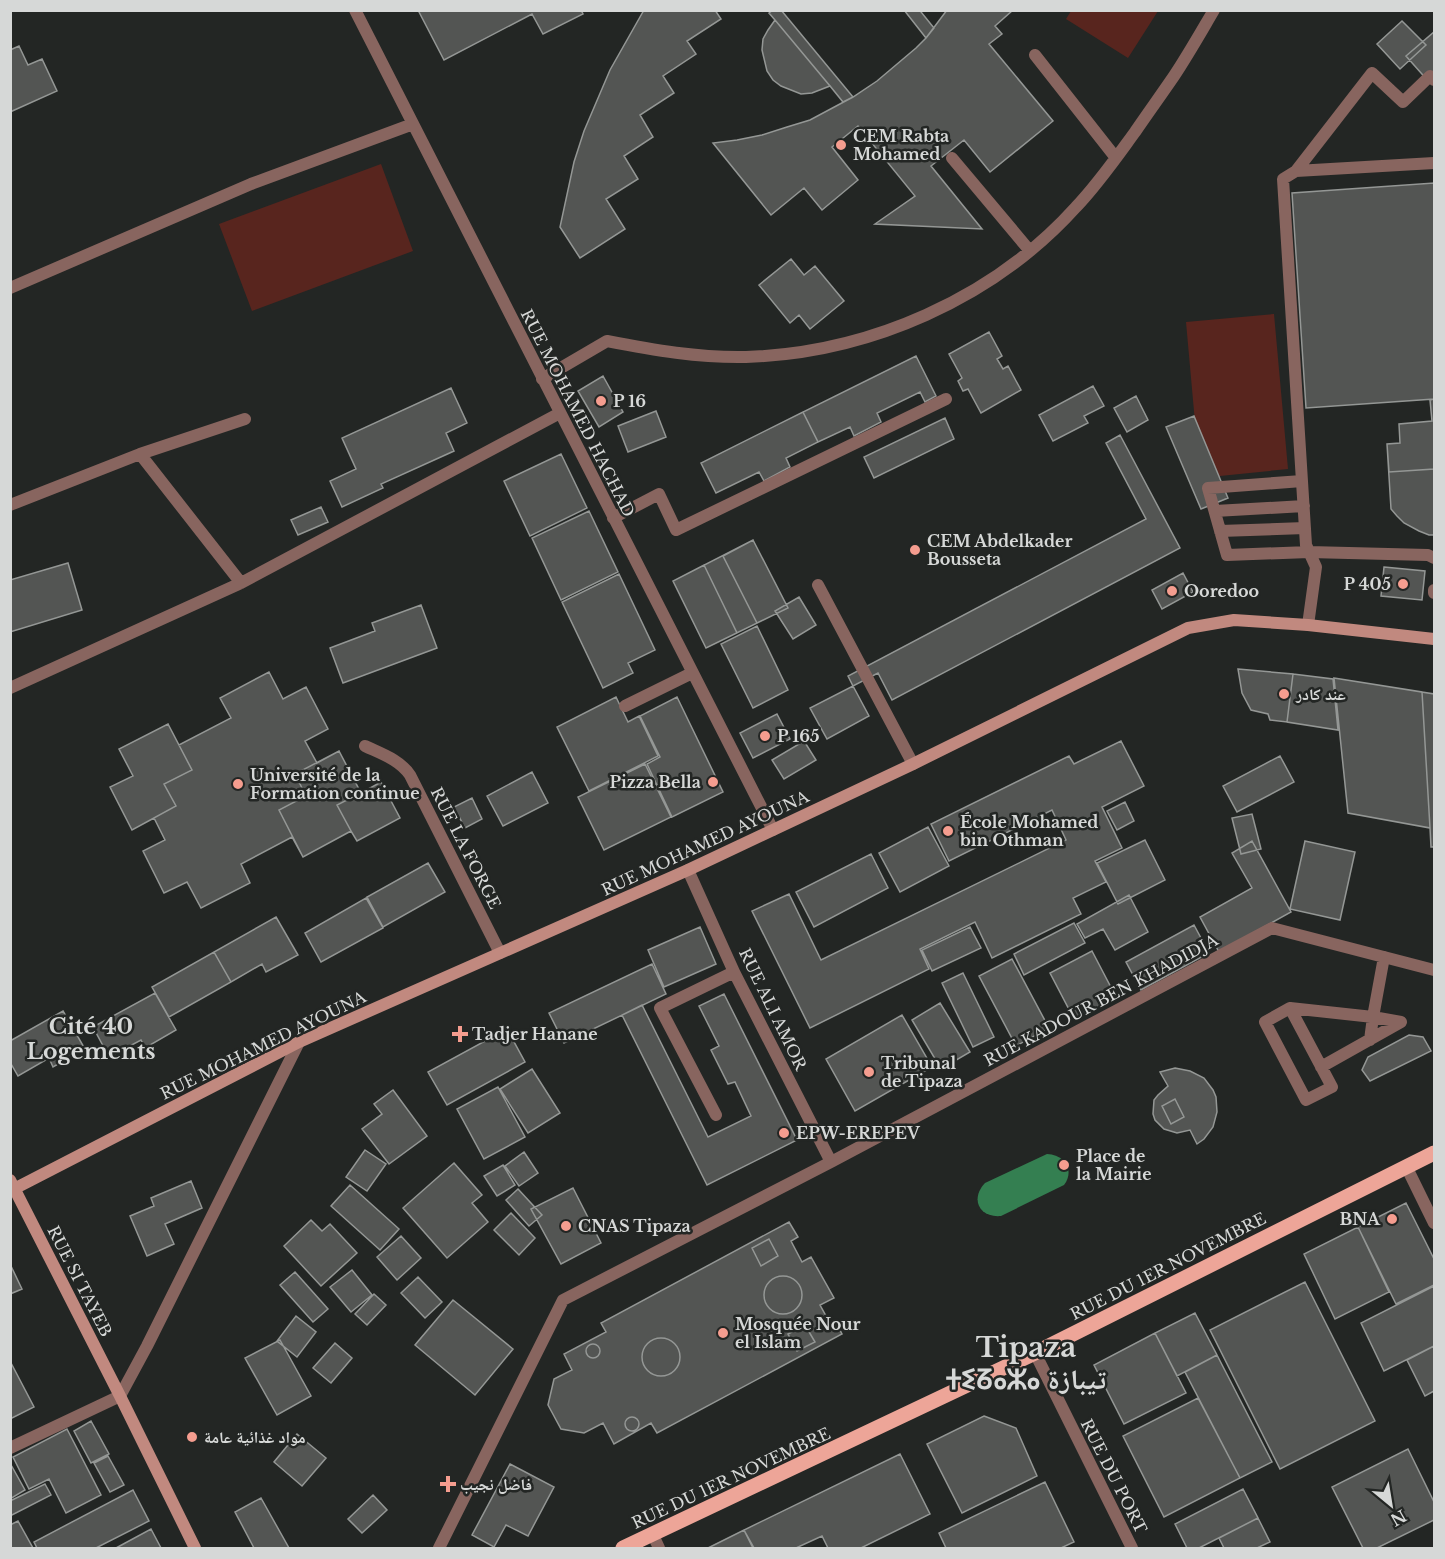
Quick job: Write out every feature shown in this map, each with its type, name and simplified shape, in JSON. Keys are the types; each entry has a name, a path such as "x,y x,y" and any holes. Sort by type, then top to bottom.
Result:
{"main road":[{"name":"RUE MOHAMED AYOUNA","path":"12,1187 299,1042 688,870 913,764 1188,628 1234,620 1308,625 1434,639"},
{"name":"RUE DU 1ER NOVEMBRE","path":"623,1548 656,1542 1434,1153"},
{"name":"RUE SI TAYEB","path":"12,1187 120,1396 195,1548"}],"street":[{"name":"RUE MOHAMED HACHAD","path":"355,10 773,830"},
{"path":"542,379 607,341 684,354 746,357 776,355 867,338 953,303 1030,251 1075,209 1116,158 1173,77 1214,10"},
{"path":"1035,55 1116,158"},
{"path":"1308,625 1316,567 1306,545 1283,179 1296,171 1372,74 1403,102 1430,76 1434,80"},
{"path":"10,288 251,184 414,123"},
{"path":"952,158 1030,251"},
{"path":"1296,171 1434,163"},
{"path":"613,518 659,494 676,530 946,399"},
{"path":"10,688 241,583 560,413"},
{"path":"10,505 140,454 245,418"},
{"path":"140,454 241,583"},
{"path":"1302,481 1208,488 1227,555 1310,552 1428,555 1434,558"},
{"path":"1215,511 1304,506"},
{"path":"1220,531 1305,528"},
{"path":"818,585 913,764"},
{"path":"626,706 692,673"},
{"name":"RUE LA FORGE","path":"365,746 395,760 406,769 500,953"},
{"name":"RUE ALI AMOR","path":"688,870 734,972 831,1162"},
{"name":"RUE KADOUR BEN KHADIDJA","path":"439,1548 563,1300 831,1162 1272,927 1434,970"},
{"path":"1370,1040 1384,957"},
{"path":"716,1115 660,1008 734,972"},
{"path":"1290,1008 1332,1087 1306,1100 1265,1022 1290,1008 1401,1022 1322,1067"},
{"path":"10,1448 120,1396 299,1042"},
{"path":"1406,1166 1434,1223"},
{"name":"RUE DU PORT","path":"1035,1353 1132,1548"}],"shaded area":[{"path":"1071,11 1158,11 1128,58 1066,19"},
{"path":"381,164 413,251 252,311 219,224"},
{"path":"1274,314 1288,469 1200,478 1186,322"},
{"path":"1047,1154 1059,1157 1066,1164 1069,1174 1064,1185 1001,1216 993,1216 982,1211 978,1195 985,1183"}],"building":[{"path":"418,10 581,10 583,14 543,34 532,14 444,60"},
{"path":"644,10 715,10 721,19 687,41 696,54 663,76 674,93 640,115 653,137 624,156 638,179 606,199 625,229 580,258 560,227 574,162 584,131 610,70"},
{"path":"773,10 781,10 853,97 843,102 830,86 812,93 801,94 773,80 767,71 762,50 763,39 775,20 769,13"},
{"path":"904,10 922,10 921,12 934,28 926,38"},
{"path":"947,10 1013,10 995,26 1002,34 989,44 1053,121 990,172 964,140 931,166 982,229 875,224 915,196 858,126 832,147 858,180 822,210 804,188 771,215 713,143 762,135 810,120 853,97 877,81 916,48"},
{"path":"775,20 830,86 812,93 801,94 773,80 767,71 762,50 763,39"},
{"path":"1402,21 1426,45 1400,69 1377,44"},
{"path":"1434,32 1434,78 1429,82 1406,56"},
{"path":"19,46 28,65 42,59 57,91 10,112 10,50"},
{"path":"1434,183 1434,399 1306,408 1292,193"},
{"path":"791,259 804,275 815,266 844,301 810,329 799,315 790,323 759,285"},
{"path":"989,332 1002,356 997,359 1003,369 1008,366 1021,390 981,413 968,389 963,391 958,381 962,378 949,354"},
{"path":"916,356 936,396 925,402 920,392 877,413 881,422 854,436 850,427 818,442 803,412"},
{"name":"P 16","path":"603,376 623,412 599,427 578,391"},
{"path":"1093,386 1104,406 1084,416 1088,423 1053,441 1039,415"},
{"path":"451,388 467,423 446,433 454,451 381,484 383,488 342,507 330,481 356,469 342,438"},
{"path":"1136,396 1148,420 1127,432 1114,408"},
{"path":"1434,399 1434,469 1389,472 1387,444 1400,443 1399,424 1432,421 1430,400"},
{"path":"1434,399 1434,535 1429,535 1404,523 1391,509 1387,444 1400,443 1399,424 1432,421 1430,400"},
{"path":"656,411 666,437 628,452 618,426"},
{"path":"803,412 818,442 786,458 790,467 764,481 759,472 716,493 701,463"},
{"path":"1194,416 1228,498 1201,509 1166,427"},
{"path":"945,418 954,439 874,478 864,457"},
{"path":"1120,435 1180,548 892,700 878,673 853,686 848,676 1146,519 1106,443"},
{"path":"561,454 587,508 530,536 504,481"},
{"path":"321,507 328,522 298,535 291,520"},
{"path":"589,511 618,572 561,600 532,538"},
{"path":"753,540 788,608 757,623 723,556"},
{"path":"753,540 788,608 706,648 673,581"},
{"path":"68,563 82,610 10,632 10,580"},
{"path":"704,565 737,633 706,648 673,581"},
{"name":"P 405","path":"1384,567 1425,571 1422,600 1381,596"},
{"name":"Ooredoo","path":"1183,573 1193,592 1162,609 1152,590"},
{"path":"619,574 655,650 628,663 633,673 603,688 562,602"},
{"path":"799,597 816,625 793,639 775,611"},
{"path":"421,605 437,648 343,683 330,648 375,631 372,623"},
{"path":"757,626 788,690 753,708 721,644"},
{"path":"1238,669 1293,674 1287,722 1270,720 1268,714 1251,710 1242,693"},
{"path":"269,672 283,699 306,687 328,729 305,741 317,763 339,751 361,793 381,782 400,818 357,841 351,831 303,857 292,837 241,864 250,883 201,908 187,882 164,893 143,851 165,840 154,818 132,830 110,787 133,776 119,749 168,724 179,745 231,718 220,698"},
{"path":"1293,674 1333,679 1338,730 1287,722"},
{"path":"1334,678 1422,692 1430,828 1348,813"},
{"path":"1334,678 1434,694 1434,847 1431,847 1430,828 1348,813"},
{"path":"853,686 869,716 827,739 810,708"},
{"path":"616,697 628,722 639,716 658,756 589,791 557,727"},
{"path":"677,697 723,792 672,817 647,764 660,757 640,716"},
{"name":"P 165","path":"777,714 790,739 753,758 740,733"},
{"path":"168,724 192,770 164,784 176,806 132,830 110,787 133,776 119,749"},
{"path":"804,741 816,760 784,779 772,760"},
{"path":"1121,741 1144,786 1102,807 1122,848 1095,861 1106,882 1073,898 1081,914 992,958 975,922 920,949 929,969 810,1028 752,911 789,894 821,960 1066,840 1052,810 949,861 931,824 1069,756 1074,764"},
{"path":"339,751 361,793 337,805 351,831 303,857 279,810 306,796 295,774"},
{"path":"1280,756 1294,782 1237,812 1223,786"},
{"path":"645,764 671,817 604,850 578,797"},
{"path":"532,772 548,803 503,826 487,796"},
{"path":"472,798 482,819 465,828 454,807"},
{"path":"1125,802 1134,821 1117,830 1107,811"},
{"path":"1252,814 1261,849 1241,854 1232,818"},
{"path":"928,827 949,866 900,892 879,853"},
{"path":"1145,840 1165,880 1118,904 1097,863"},
{"path":"1252,841 1291,912 1219,952 1200,917 1252,888 1232,853"},
{"path":"1305,841 1355,852 1340,920 1290,909"},
{"path":"871,854 888,888 814,927 796,892"},
{"path":"428,863 445,892 383,927 367,897"},
{"path":"1129,895 1148,932 1115,950 1103,929 1085,938 1077,924"},
{"path":"366,898 383,928 321,962 305,933"},
{"path":"276,917 298,955 266,972 262,964 231,982 214,952"},
{"path":"1074,923 1085,943 1024,975 1014,954"},
{"path":"1194,925 1209,953 1141,990 1126,962"},
{"path":"700,927 716,964 664,987 648,950"},
{"path":"970,927 981,948 932,971 922,950"},
{"path":"1092,951 1116,997 1074,1019 1050,973"},
{"path":"214,952 231,982 169,1017 152,987"},
{"path":"1012,959 1049,1028 1016,1046 979,976"},
{"path":"652,964 666,994 564,1043 549,1013"},
{"path":"963,973 994,1037 973,1047 942,983"},
{"path":"155,993 176,1030 145,1048 141,1040 109,1057 93,1027"},
{"path":"724,994 797,1140 707,1185 622,1015 642,1005 708,1137 751,1116 735,1082 728,1084 711,1050 719,1046 699,1006"},
{"path":"940,1003 970,1052 941,1069 912,1020"},
{"path":"63,1011 85,1049 53,1067 49,1058 18,1076 10,1062 10,1041"},
{"path":"902,1015 932,1067 855,1111 826,1059"},
{"path":"507,1029 525,1062 447,1105 428,1072"},
{"path":"1409,1035 1423,1037 1431,1051 1370,1081 1362,1070 1368,1057"},
{"path":"1175,1068 1190,1071 1204,1078 1216,1097 1217,1112 1213,1127 1197,1144 1190,1130 1177,1133 1164,1129 1155,1120 1153,1114 1154,1100 1168,1086 1160,1072"},
{"path":"532,1069 560,1113 528,1133 500,1089"},
{"path":"498,1087 525,1137 484,1159 457,1109"},
{"path":"393,1090 427,1136 389,1164 362,1129 382,1114 374,1104"},
{"path":"1175,1099 1184,1117 1171,1124 1162,1106"},
{"path":"365,1150 386,1164 367,1191 346,1177"},
{"path":"524,1152 538,1173 519,1186 505,1166"},
{"path":"454,1163 482,1195 472,1203 488,1222 447,1258 403,1208"},
{"path":"503,1165 515,1185 497,1196 484,1176"},
{"path":"191,1181 202,1208 165,1224 174,1244 147,1256 130,1216 154,1206 151,1198"},
{"path":"350,1185 399,1229 380,1250 331,1206"},
{"name":"CNAS Tipaza","path":"573,1188 601,1243 561,1264 531,1209"},
{"path":"518,1189 542,1215 529,1226 506,1200"},
{"path":"1406,1203 1434,1259 1434,1285 1396,1304 1358,1227"},
{"path":"511,1213 535,1238 519,1255 494,1230"},
{"path":"311,1220 322,1231 330,1224 357,1253 321,1286 284,1246"},
{"name":"Mosquée Nour el Islam","path":"789,1222 798,1237 791,1241 802,1262 811,1257 834,1298 820,1305 830,1323 835,1321 842,1334 657,1433 651,1423 614,1444 603,1423 584,1433 561,1429 548,1405 554,1379 572,1370 564,1354 606,1332 601,1323"},
{"path":"1358,1227 1389,1292 1335,1319 1304,1254"},
{"path":"401,1236 421,1258 397,1280 377,1257"},
{"path":"769,1239 778,1256 761,1266 752,1248"},
{"path":"10,1264 22,1289 10,1294"},
{"path":"352,1270 372,1295 351,1312 330,1287"},
{"path":"295,1272 328,1309 313,1322 280,1285"},
{"path":"783,1276 796,1282 802,1295 796,1308 783,1314 770,1308 764,1295 770,1282"},
{"path":"418,1277 442,1302 425,1318 401,1293"},
{"path":"1305,1282 1375,1421 1280,1469 1210,1330"},
{"path":"1434,1286 1434,1346 1384,1371 1361,1323"},
{"path":"374,1294 386,1305 367,1325 355,1314"},
{"path":"453,1300 513,1349 475,1395 415,1345"},
{"path":"1195,1313 1217,1355 1177,1376 1155,1333"},
{"path":"296,1316 316,1332 297,1357 277,1341"},
{"path":"805,1325 815,1342 797,1351 788,1334"},
{"path":"1155,1333 1186,1393 1124,1424 1094,1365"},
{"path":"661,1338 674,1344 680,1357 674,1370 661,1376 648,1370 642,1357 648,1344"},
{"path":"280,1340 311,1396 277,1415 245,1358"},
{"path":"335,1343 352,1358 331,1383 313,1368"},
{"path":"590,1344 596,1344 600,1351 596,1358 590,1358 586,1354 586,1348"},
{"path":"1434,1346 1434,1391 1425,1396 1407,1360"},
{"path":"1217,1355 1272,1462 1240,1478 1185,1372"},
{"path":"10,1361 34,1407 10,1419"},
{"path":"1198,1398 1240,1478 1164,1517 1123,1436"},
{"path":"984,1416 1016,1428 1037,1476 962,1513 927,1444"},
{"path":"629,1417 635,1417 639,1424 635,1431 629,1431 625,1427 625,1421"},
{"path":"91,1421 109,1454 91,1463 74,1431"},
{"path":"67,1429 101,1495 66,1513 49,1479 29,1489 13,1457"},
{"path":"297,1434 326,1458 302,1486 274,1462"},
{"path":"1408,1449 1434,1502 1434,1520 1377,1548 1363,1548 1332,1487"},
{"path":"900,1454 930,1514 861,1548 828,1548 822,1536 796,1548 753,1548 744,1530"},
{"path":"108,1456 124,1485 110,1492 94,1463"},
{"path":"10,1463 25,1490 10,1499"},
{"path":"510,1464 554,1487 528,1536 506,1525 494,1547 472,1535"},
{"path":"1045,1482 1074,1542 1061,1548 946,1548 939,1533"},
{"path":"45,1484 51,1495 10,1516 10,1501"},
{"path":"1243,1489 1258,1518 1199,1548 1187,1548 1175,1524"},
{"path":"133,1490 149,1521 96,1548 37,1548 34,1542"},
{"path":"373,1495 387,1510 362,1533 348,1519"},
{"path":"261,1498 289,1548 254,1548 235,1512"},
{"path":"1258,1518 1270,1542 1257,1548 1224,1548 1219,1538"},
{"path":"18,1521 33,1548 10,1548 10,1525"},
{"path":"151,1529 161,1548 116,1548"},
{"path":"744,1530 754,1548 708,1548"}],"place":[{"name":"CEM Rabta Mohamed","path":"841,145"},
{"name":"P 16","path":"601,401"},
{"name":"CEM Abdelkader Bousseta","path":"915,550"},
{"name":"P 405","path":"1403,584"},
{"name":"Ooredoo","path":"1172,591"},
{"name":"عند كادر","path":"1284,694"},
{"name":"P 165","path":"765,736"},
{"name":"Pizza Bella","path":"713,782"},
{"name":"Université de la Formation continue","path":"238,784"},
{"name":"École Mohamed bin Othman","path":"948,831"},
{"name":"Tadjer Hanane","path":"460,1034"},
{"name":"Tribunal de Tipaza","path":"869,1072"},
{"name":"EPW-EREPEV","path":"784,1133"},
{"name":"Place de la Mairie","path":"1064,1165"},
{"name":"BNA","path":"1392,1219"},
{"name":"CNAS Tipaza","path":"566,1226"},
{"name":"Mosquée Nour el Islam","path":"723,1333"},
{"name":"مواد غذائية عامة","path":"192,1437"},
{"name":"فاضل نجيب","path":"448,1484"}],"district":[{"name":"Cité 40 Logements","path":"91,1038"},
{"name":"Tipaza ⵜⵉⵒⴰⵣⴰ تيبازة","path":"1026,1363"}]}
